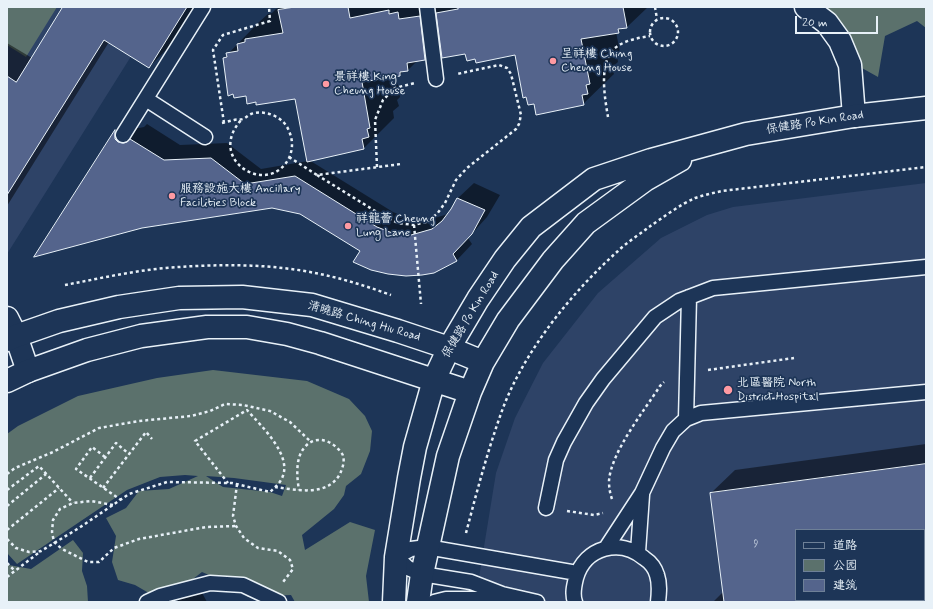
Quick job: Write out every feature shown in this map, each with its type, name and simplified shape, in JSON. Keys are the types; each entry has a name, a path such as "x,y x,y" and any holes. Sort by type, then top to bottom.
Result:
{"street":[{"path":"806,7 827,23 840,41 850,65 854,116"},
{"name":"保健路 Po Kin Road","path":"394,602 396,557 415,447 434,380 449,348 482,294 505,259 530,228 594,179 651,160 746,134 854,116 926,108"},
{"name":"保健路 Po Kin Road","path":"418,602 422,574 448,456 470,392 483,362 508,320 553,260 586,223 645,180 705,145"},
{"name":"清曉路 Ching Hiu Road","path":"10,331 119,307 180,298 242,297 312,305 398,331 449,348 483,362"},
{"path":"7,381 87,350 141,336 207,327 247,327 287,334 320,343 470,392"},
{"path":"10,331 28,372"}],"lane":[{"path":"123,135 203,7"},
{"path":"427,7 436,79"},
{"path":"146,99 205,137"},
{"path":"546,508 556,460 564,442 586,403 603,379 655,316 679,301 713,288 926,267"},
{"path":"686,419 688,297"},
{"path":"606,548 642,493 663,448 673,431 686,419 701,413 926,392"},
{"path":"638,552 642,493"},
{"path":"537,602 502,594 471,582 422,574 408,568 396,557 411,549 428,547 578,573"},
{"path":"575,602 574,586 578,573 584,562 594,554 606,548 616,547 627,548 638,552 649,562 657,574 660,588 658,602"},
{"path":"147,602 160,596 210,583 243,585 275,600"},
{"path":"434,602 446,599 477,599 502,594"}],"path":[{"path":"224,123 213,50 223,35 270,21 269,7"},
{"path":"655,7 657,19"},
{"path":"666,17 674,21 678,30 676,39 669,45 660,45 652,40 650,36 651,26 657,19 666,17"},
{"path":"608,117 603,86 608,60 614,49 628,41 650,36"},
{"path":"289,157 380,214 398,223 414,225 426,222 437,214 445,203 456,180 467,168 516,129 520,124 521,115 516,99"},
{"path":"251,114 272,114 281,119 288,127 292,137 292,147 289,157 283,166 275,172 265,175 246,171 238,165 230,146 231,136 235,127 251,114"},
{"path":"317,175 401,164"},
{"path":"469,522 484,466 503,407 520,373 539,340 559,312 591,276 619,250 663,218 694,198 722,191 926,167"},
{"path":"414,225 421,304"},
{"path":"7,474 15,468 53,452 100,428 139,421 191,416 210,411 225,404 243,405 270,411 290,422 310,442"},
{"path":"7,577 54,542 79,528 129,494 167,482 228,483 270,492 282,480 285,467 277,445 247,410 195,441 228,483"},
{"path":"103,488 146,432 152,439"},
{"path":"275,487 299,490 323,488 336,480 343,467 344,456 336,445 326,440 314,440 303,449 298,464 299,490"},
{"path":"90,478 116,443 130,454"},
{"path":"105,457 92,446 76,469 121,500"},
{"path":"7,490 39,466 73,503"},
{"path":"7,506 46,474"},
{"path":"237,484 233,516 236,526 244,538 258,548 278,551 290,560 294,569 275,600"},
{"path":"7,530 59,488"},
{"path":"114,505 91,501 73,503 60,509 53,520 52,532 54,542 62,549 88,562 100,562 114,548 138,539 206,527 236,526"},
{"path":"7,539 16,548 29,552 43,550"},
{"path":"7,563 15,571"}],"shaded area":[{"path":"7,7 162,7 7,254"},
{"name":"北區醫院 North District Hospital","path":"926,183 926,602 475,602 496,473 515,418 543,363 598,293 661,238 707,215 733,207"}],"green space":[{"path":"7,7 57,7 26,57 7,45"},
{"path":"795,7 926,7 926,28 917,21 885,36 878,77 844,58 818,22"},
{"path":"213,370 307,381 349,399 365,416 372,431 370,451 361,474 346,486 344,495 334,509 302,535 305,550 350,522 375,530 366,576 369,602 295,602 291,595 247,597 250,593 202,572 184,586 154,596 135,585 118,580 112,562 116,536 106,518 126,508 139,491 169,489 198,476 185,475 160,477 127,490 17,564 7,553 7,434 18,426 78,396 157,378","holes":["206,476 286,485 282,496 270,492 223,487"]},
{"path":"73,540 83,553 82,571 87,586 88,602 7,602 7,561 9,565 31,569"}],"building":[{"path":"63,7 187,7 149,68 104,40 7,195 7,76 16,82"},
{"name":"景祥樓 King Cheung House","path":"295,7 348,7 350,18 389,10 389,14 398,12 399,19 420,16 425,60 407,63 408,71 400,72 400,76 362,82 370,128 367,129 369,137 362,139 364,149 307,162 295,99 256,105 256,102 247,104 246,96 234,98 233,94 228,96 223,58 227,57 226,53 238,51 237,44 245,42 245,39 283,33 278,10"},
{"name":"呈祥樓 Ching Cheung House","path":"457,7 623,7 627,28 618,29 619,33 581,39 590,84 586,85 588,94 582,95 584,105 536,115 534,104 528,105 526,97 523,98 515,55 476,63 475,59 467,61 465,54 442,58 436,13 458,9"},
{"name":"服務設施大樓 Ancillary Facilities Block","path":"115,130 115,139 118,142 127,142 130,139 164,160 211,158 245,184 295,176 377,227 395,234 411,235 432,229 442,221 457,198 485,210 472,234 453,254 457,261 434,273 422,275 406,276 388,274 371,270 353,262 360,251 300,214 272,208 142,228 34,257"},
{"path":"926,464 926,530 795,529 796,602 724,602 710,493"}],"place":[{"name":"呈祥樓 Ching Cheung House","path":"553,61"},
{"name":"景祥樓 King Cheung House","path":"326,84"},
{"name":"服務設施大樓 Ancillary Facilities Block","path":"172,196"},
{"name":"祥龍薈 Cheung Lung Lane","path":"348,226"},
{"name":"北區醫院 North District Hospital","path":"728,390"}]}
